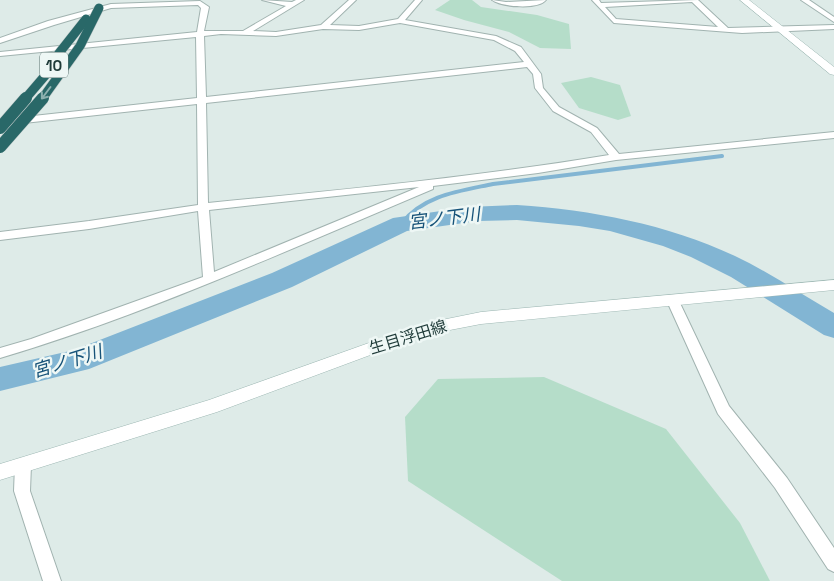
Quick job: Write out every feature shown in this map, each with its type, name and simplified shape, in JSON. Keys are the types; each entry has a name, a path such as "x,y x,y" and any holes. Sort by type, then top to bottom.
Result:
{"highway":[{"name":"10","path":"0,122 101,3"},
{"name":"10","path":"0,128 65,52 101,3"},
{"path":"0,147 24,122 73,57 101,3"}],"main road":[{"path":"744,0 834,72"},
{"name":"生目浮田線","path":"0,472 211,407 422,330 481,318 834,285"}],"street":[{"path":"265,0 298,2"},
{"path":"323,27 353,0"},
{"path":"400,20 419,0"},
{"path":"495,0 505,4 540,3 543,0"},
{"path":"598,3 692,0 725,29"},
{"path":"804,0 834,20"},
{"path":"244,33 298,2"},
{"path":"0,41 51,23 111,6 141,3 200,3 205,7 200,34 203,207 208,279"},
{"path":"598,3 614,21 742,31 783,31 834,27"},
{"path":"0,54 221,32 276,34 323,27 359,28 400,20 496,38 518,49 536,74 539,88 556,110 594,130 616,157"},
{"path":"0,122 529,64"},
{"path":"0,236 203,207 355,192 538,170 616,157 834,135"},
{"path":"0,353 34,343 208,279 445,180"},
{"path":"672,299 723,410 780,483 834,563"},
{"path":"23,465 22,491 52,581"}],"green space":[{"path":"450,0 472,0 481,7 537,15 569,24 571,49 540,48 509,32 435,10"},
{"path":"591,77 620,85 631,116 618,120 579,108 561,83"},
{"path":"544,377 666,429 740,523 770,581 562,581 408,481 405,417 438,379"}],"waterway":[{"path":"402,223 421,206 432,200 468,189 493,184 722,156"},
{"name":"宮ノ下川","path":"0,379 78,361 282,280 402,223 409,224 478,214 517,213 579,218 641,231 672,240 741,270 834,327"}]}
